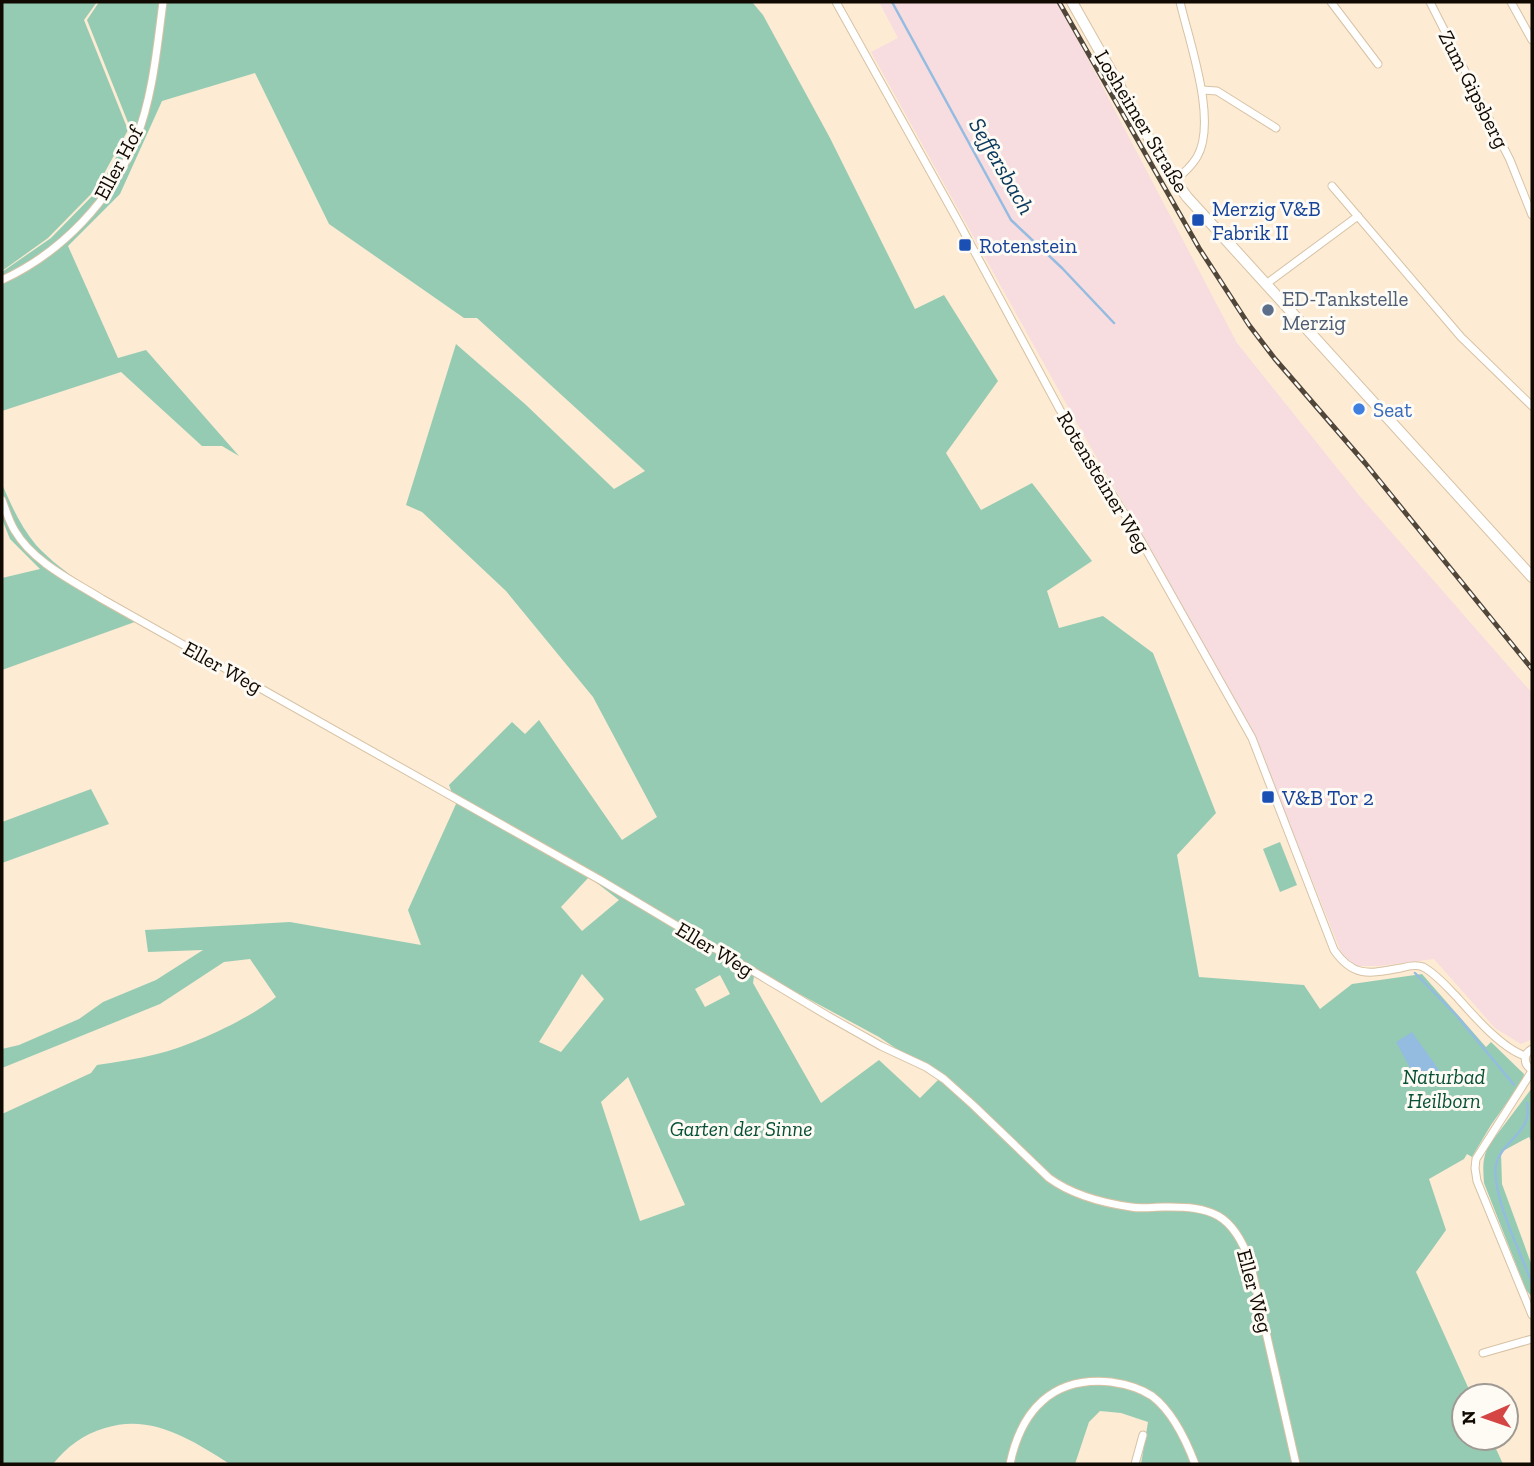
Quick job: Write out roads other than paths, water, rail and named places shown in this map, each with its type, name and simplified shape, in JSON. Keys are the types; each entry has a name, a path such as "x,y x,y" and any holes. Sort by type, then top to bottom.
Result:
{"main road":[{"name":"Losheimer Straße","path":"1072,2 1174,181 1532,577"}],"street":[{"name":"Eller Hof","path":"2,280 21,271 56,246 89,215 115,179 136,139 149,91 163,2"},
{"name":"Rotensteiner Weg","path":"836,2 1060,410 1140,539 1252,738 1325,929 1342,961 1353,970 1370,973 1416,965 1424,967 1444,983 1508,1048 1525,1056"},
{"path":"1174,181 1198,156 1204,133 1202,90 1180,2"},
{"path":"1331,2 1378,64"},
{"name":"Zum Gipsberg","path":"1430,2 1510,160 1532,215"},
{"path":"1511,2 1532,40"},
{"path":"1202,90 1217,91 1276,128"},
{"path":"1332,186 1461,337 1532,406"},
{"path":"1266,284 1358,216"},
{"name":"Eller Weg","path":"2,500 15,532 59,573 590,874 828,1016 881,1046 926,1067 954,1088 1059,1185 1086,1196 1132,1208 1185,1206 1214,1212 1228,1221 1244,1245 1250,1262 1296,1464"},
{"path":"1532,1049 1525,1056 1527,1066 1532,1071 1476,1159 1475,1168 1477,1181 1532,1315"},
{"path":"1483,1353 1532,1339"},
{"path":"1010,1464 1019,1431 1034,1408 1054,1392 1089,1381 1130,1386 1151,1396 1159,1403 1186,1442 1195,1464"},
{"path":"1135,1464 1143,1435"}],"water":[{"path":"1412,1032 1439,1070 1417,1081 1396,1042"}],"waterway":[{"name":"Seffersbach","path":"892,2 1011,220 1062,268 1114,323"},
{"name":"Seffersbach","path":"1415,973 1457,1016 1514,1085"},
{"name":"Seffersbach","path":"1527,1103 1526,1122 1499,1157 1496,1177 1502,1207 1532,1283"}],"railway":[{"path":"1059,2 1199,248 1249,325 1532,669"}],"place":[{"name":"Merzig V&B Fabrik II","path":"1198,220"},
{"name":"Rotenstein","path":"965,245"},
{"name":"ED-Tankstelle Merzig","path":"1268,310"},
{"name":"Seat","path":"1359,409"},
{"name":"V&B Tor 2","path":"1268,797"}],"park label":[{"name":"Naturbad Heilborn","path":"1444,1088"},
{"name":"Garten der Sinne","path":"741,1128"}]}
